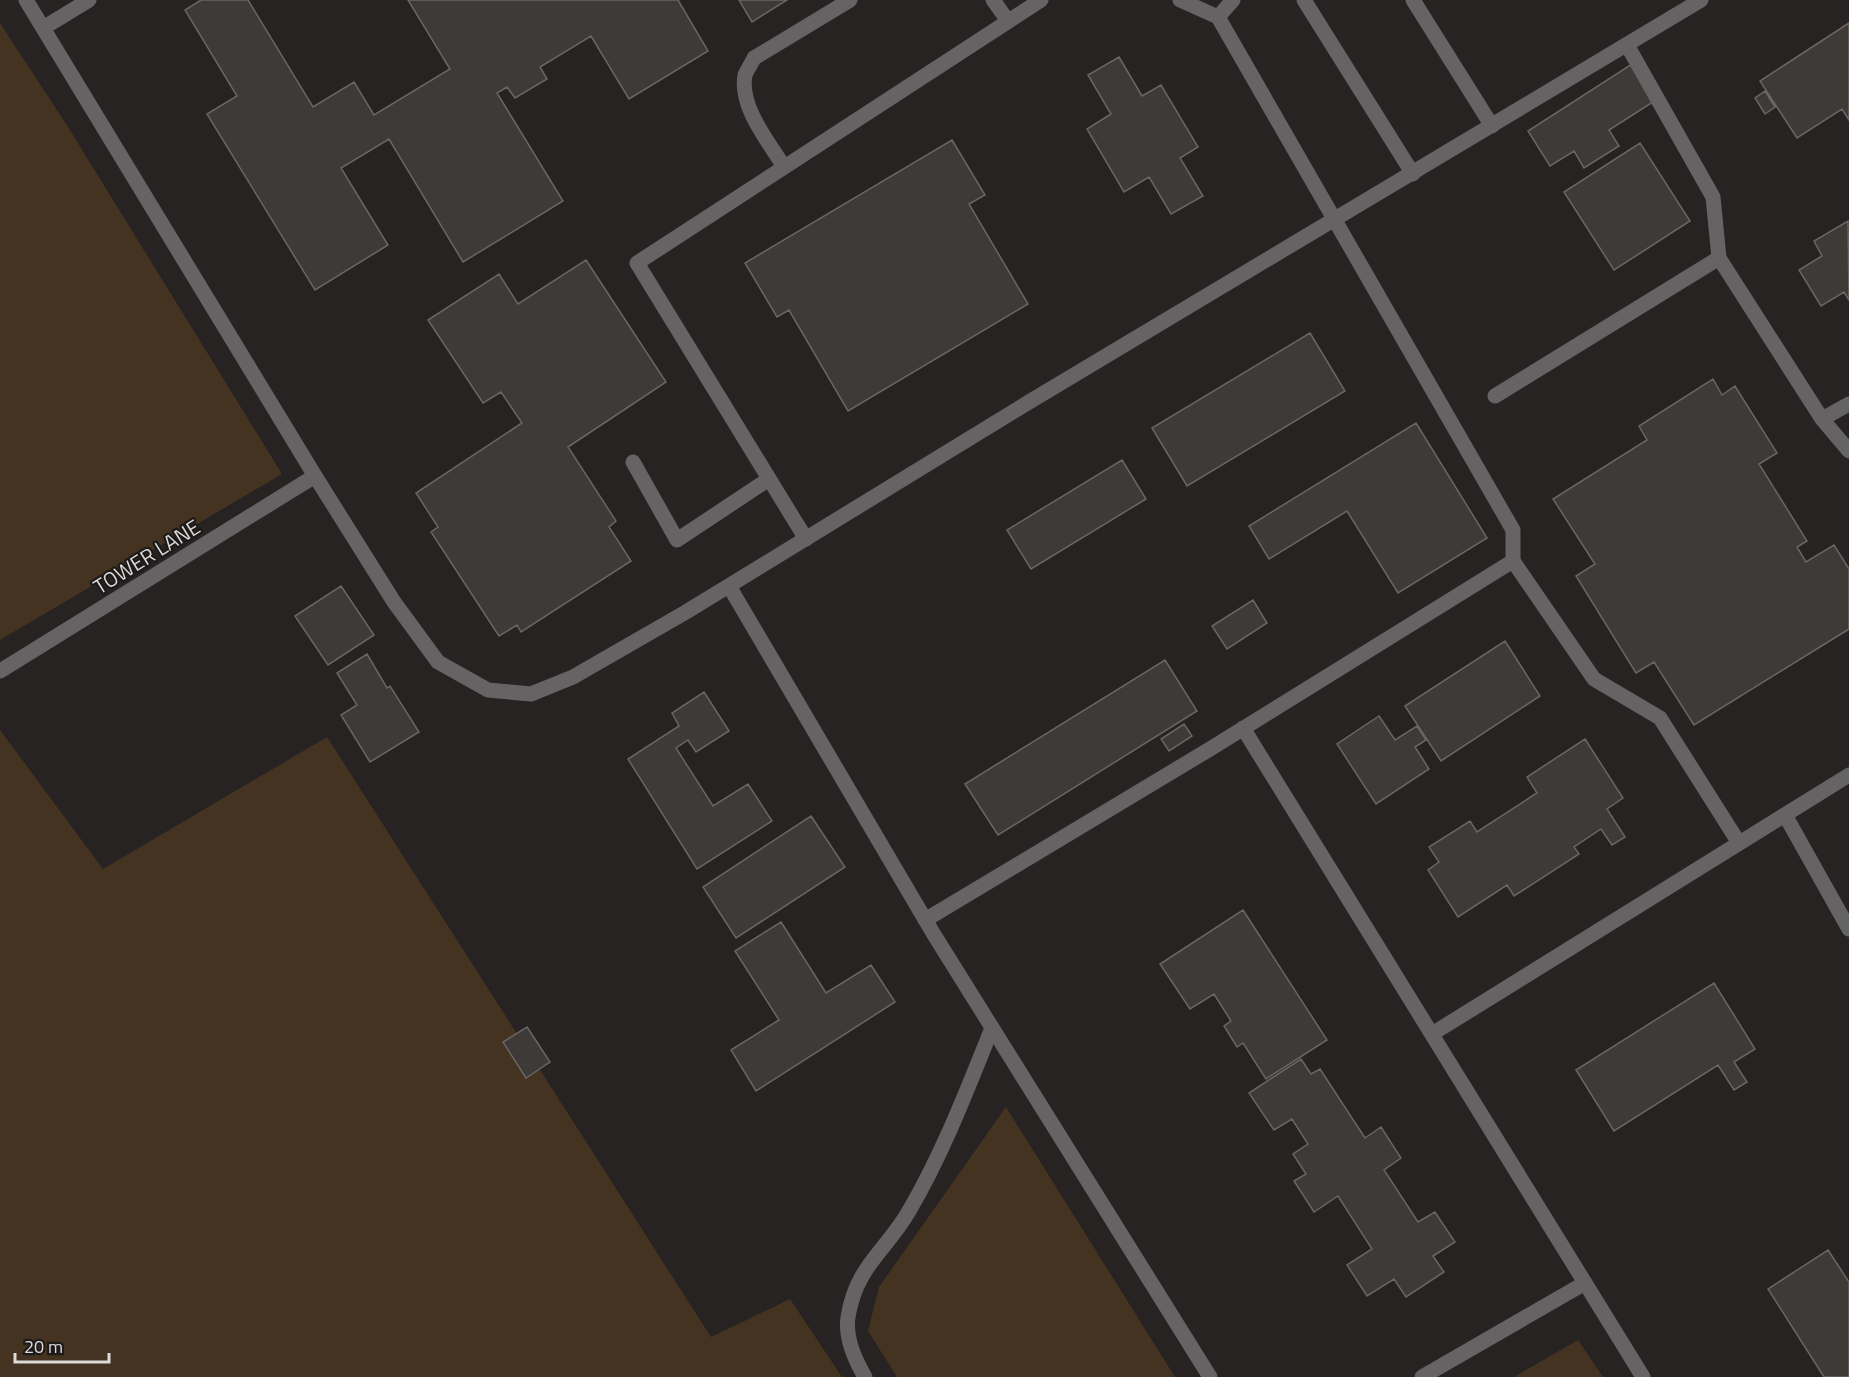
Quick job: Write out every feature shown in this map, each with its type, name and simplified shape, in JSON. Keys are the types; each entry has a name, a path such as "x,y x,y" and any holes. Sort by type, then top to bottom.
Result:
{"street":[{"path":"26,0 394,602 438,662 488,690 531,694 573,677 729,586 1029,402 1336,221 1701,0"},
{"path":"43,28 89,0"},
{"path":"784,167 757,123 746,98 746,74 754,58 850,0"},
{"path":"993,0 1008,21"},
{"path":"806,539 637,263 1041,0"},
{"path":"1180,0 1218,17 1513,530 1513,561 1594,679 1660,718 1739,843"},
{"path":"1218,17 1233,0"},
{"path":"1304,0 1413,174"},
{"path":"1413,0 1492,126"},
{"path":"1626,45 1713,197 1719,258 1822,419 1849,452"},
{"path":"1495,396 1719,258"},
{"path":"1822,419 1849,404"},
{"path":"633,462 677,540 769,479"},
{"name":"TOWER LANE","path":"0,671 315,476"},
{"path":"925,920 1243,728 1513,561"},
{"path":"729,586 925,920 1210,1377"},
{"path":"1243,728 1643,1377"},
{"path":"1432,1034 1848,777"},
{"path":"1785,815 1849,929"},
{"path":"865,1377 854,1358 848,1319 859,1278 908,1213 944,1146 992,1028"},
{"path":"1422,1377 1585,1283"}],"shaded area":[{"path":"0,23 68,127 282,474 0,640"},
{"path":"0,730 103,869 327,737 711,1337 790,1299 842,1377 0,1377"},
{"path":"1006,1107 1175,1377 897,1377 868,1331 879,1287"},
{"path":"1578,1340 1603,1377 1514,1377"}],"building":[{"path":"201,0 248,0 313,107 354,82 374,115 450,69 408,0 678,0 708,51 629,99 591,36 540,67 547,79 515,98 507,87 497,93 563,201 463,262 389,139 341,168 388,245 315,290 207,114 237,96 185,10"},
{"path":"739,0 787,0 752,22"},
{"path":"1849,23 1849,120 1842,109 1797,138 1760,81"},
{"path":"1119,57 1142,96 1161,85 1198,147 1180,158 1203,196 1171,214 1149,177 1124,192 1087,129 1111,114 1088,75"},
{"path":"1632,64 1656,100 1609,130 1619,146 1584,168 1574,151 1550,166 1528,131"},
{"path":"1765,91 1775,107 1765,114 1755,98"},
{"path":"952,140 985,195 969,204 1028,304 848,411 789,310 777,317 745,263"},
{"path":"1640,143 1690,221 1614,270 1564,192"},
{"path":"1848,221 1849,300 1844,292 1821,306 1799,270 1822,256 1814,241"},
{"path":"586,260 666,382 568,447 616,521 609,527 631,561 521,632 517,625 499,636 431,532 438,527 416,493 522,423 501,392 483,403 428,320 499,274 518,304"},
{"path":"1310,333 1345,391 1187,486 1152,428"},
{"path":"1713,379 1722,395 1735,386 1777,453 1759,464 1807,541 1797,547 1806,562 1834,545 1849,569 1849,629 1694,725 1654,662 1636,673 1576,576 1595,564 1553,499 1647,440 1639,426"},
{"path":"1416,423 1487,538 1398,593 1347,511 1269,559 1249,526"},
{"path":"1122,460 1146,499 1031,569 1007,530"},
{"path":"341,586 374,635 328,665 295,616"},
{"path":"1253,600 1267,623 1227,649 1212,626"},
{"path":"1505,641 1540,696 1441,761 1405,706"},
{"path":"367,654 387,688 390,686 419,732 370,762 341,715 357,705 337,673"},
{"path":"1165,660 1197,711 998,835 965,784"},
{"path":"704,692 729,731 696,752 688,740 676,748 713,806 748,784 772,821 697,869 628,759 679,726 672,713"},
{"path":"1379,716 1395,740 1417,726 1426,740 1415,747 1429,769 1376,804 1337,744"},
{"path":"1184,724 1192,736 1169,751 1161,739"},
{"path":"1585,739 1623,798 1607,809 1625,837 1612,845 1601,829 1574,847 1579,854 1514,896 1507,885 1458,917 1428,870 1439,862 1429,847 1470,821 1477,832 1537,793 1527,777"},
{"path":"811,816 845,867 736,938 703,887"},
{"path":"1243,910 1327,1040 1266,1079 1243,1043 1237,1047 1224,1026 1231,1021 1214,994 1190,1009 1160,964"},
{"path":"781,922 826,993 871,965 895,1002 756,1091 731,1050 779,1020 735,951"},
{"path":"1714,983 1755,1049 1734,1062 1747,1082 1734,1090 1718,1065 1614,1131 1576,1070"},
{"path":"527,1027 550,1062 526,1078 503,1042"},
{"path":"1301,1059 1311,1074 1320,1069 1365,1138 1381,1127 1401,1158 1384,1170 1418,1222 1435,1212 1455,1242 1433,1256 1444,1272 1406,1297 1394,1279 1367,1296 1347,1265 1372,1249 1338,1196 1314,1212 1294,1181 1306,1174 1293,1154 1308,1144 1292,1119 1274,1130 1249,1093"},
{"path":"1828,1250 1849,1282 1849,1377 1824,1377 1768,1289"}]}
